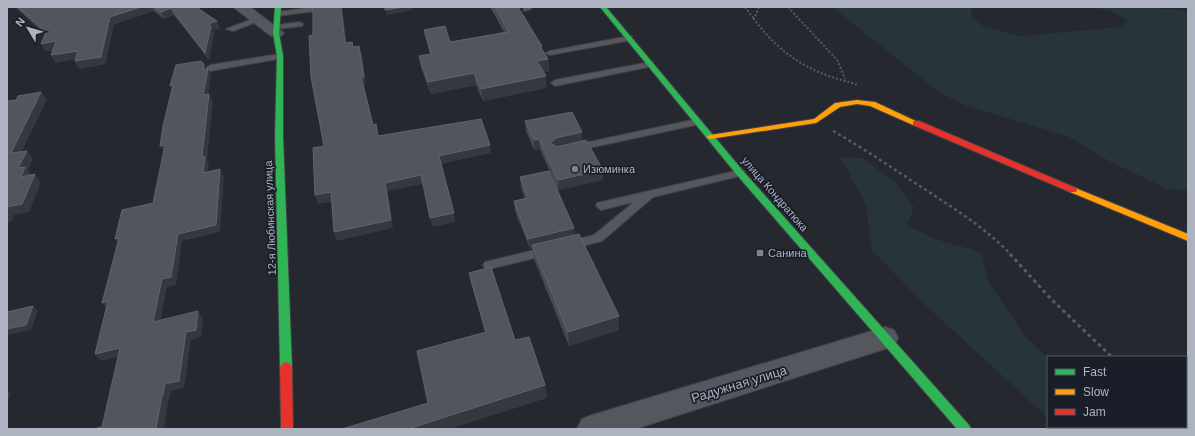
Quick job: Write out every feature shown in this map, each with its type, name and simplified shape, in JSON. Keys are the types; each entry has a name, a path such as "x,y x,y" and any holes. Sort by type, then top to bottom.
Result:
{"street":[{"path":"240,7 258,20 276,30"},
{"name":"улица Кондратюка","path":"603,7 740,173 885,338 932,394"},
{"name":"12-я Любинская улица","path":"278,10 276,30 280,56 279,136 282,197 287,429"},
{"path":"710,137 816,122 838,105 857,102 872,104 965,145 1188,238"},
{"name":"Радужная улица","path":"592,429 885,338"},
{"path":"932,394 958,429"},
{"path":"932,394 965,429"}],"lane":[{"path":"278,10 315,9"},
{"path":"230,29 258,20"},
{"path":"276,30 299,24"},
{"path":"550,53 629,38"},
{"path":"210,68 280,56"},
{"path":"555,83 650,64"},
{"path":"564,150 697,122"},
{"path":"601,206 740,173"},
{"path":"489,265 598,238 650,194"}],"path":[{"path":"745,7 762,31 801,64 824,75 845,79 864,88 871,96 872,104"},
{"path":"754,19 759,7"},
{"path":"788,7 838,61 845,79"},
{"path":"816,122 868,151 947,204 998,241 1050,299 1111,356"}],"shaded area":[{"path":"832,7 970,7 973,17 983,26 1021,36 1120,27 1128,21 1115,13 1091,7 1147,7 1188,11 1188,190 1167,189 1109,161 1067,136 967,106 940,93"},
{"path":"840,157 862,158 894,181 914,207 907,225 935,239 981,252 988,281 1025,336 1047,357 1047,417 921,301 872,250 866,205"}],"building":[{"path":"18,7 141,7 110,17 101,57 75,61 78,51 51,55 56,41 41,44 46,32"},
{"path":"154,7 196,7 217,21 208,24 211,26 205,53 171,8 161,12"},
{"path":"313,7 341,7 345,43 352,42 353,47 359,46 364,77 361,77 373,125 376,124 378,136 481,119 490,145 439,156 454,213 430,218 421,175 385,183 391,220 334,232 331,192 315,195 313,148 324,146 311,77 309,36 313,35"},
{"path":"385,7 404,7 385,10"},
{"path":"495,7 518,7 542,46 540,46 548,59 537,61 546,76 481,89 474,73 428,82 419,56 431,54 424,30 445,26 450,42 509,32"},
{"path":"201,61 204,64 203,70 208,69 203,95 209,94 202,157 205,157 203,173 220,169 216,225 178,234 171,277 162,279 153,322 198,311 196,330 186,332 179,381 165,384 156,429 97,429 102,427 120,348 95,354 108,301 102,303 119,238 115,239 122,210 153,203 165,145 160,146 163,126 173,85 170,86 176,65"},
{"path":"41,92 11,153 27,151 18,168 25,167 21,177 35,174 22,204 7,207 7,103 8,101 16,100 18,96"},
{"path":"572,112 582,132 556,138 550,143 557,147 586,140 603,170 558,180 539,139 534,140 525,121"},
{"path":"549,171 574,228 528,239 514,201 528,198 520,177"},
{"path":"579,234 619,316 568,332 532,245"},
{"path":"491,267 515,340 529,337 545,385 408,429 342,429 428,403 417,351 486,332 469,273"},
{"path":"33,306 26,325 7,329 7,312"}],"traffic: fast":[{"path":"278,7 276,33 280,56 279,136 286,367"},
{"path":"603,7 740,173 965,429"}],"traffic: slow":[{"path":"710,137 816,121 838,105 857,102 872,104 916,123"},
{"path":"1073,190 1188,238"}],"traffic: jam":[{"path":"916,123 1073,190"},
{"path":"286,367 287,429"}],"place":[{"name":"Изюминка","path":"575,169"},
{"name":"Санина","path":"760,253"}]}
